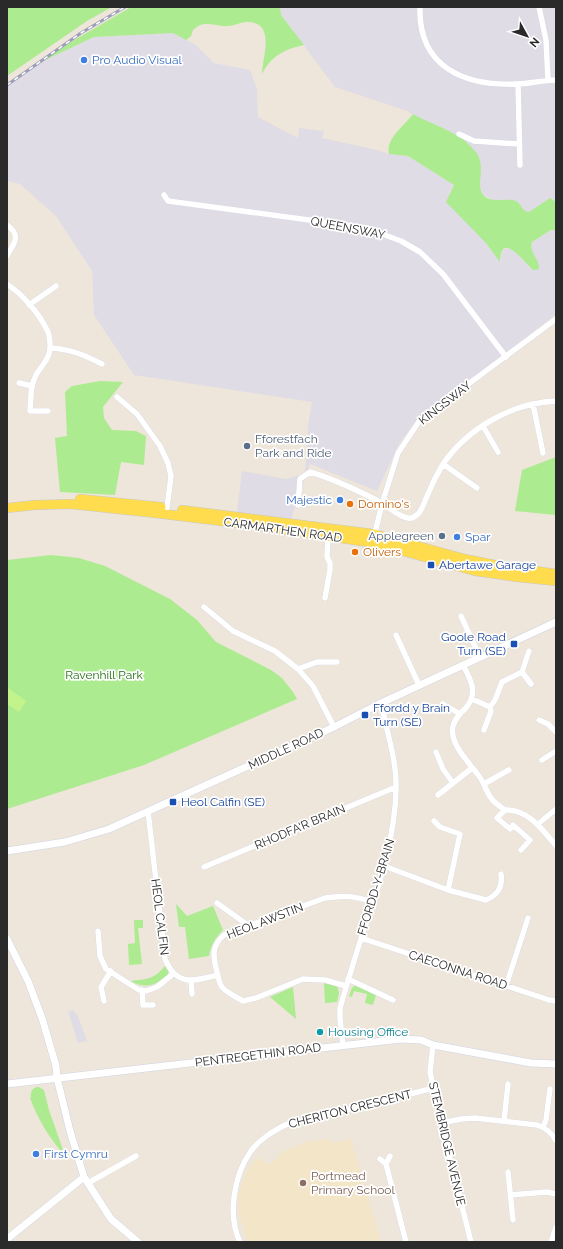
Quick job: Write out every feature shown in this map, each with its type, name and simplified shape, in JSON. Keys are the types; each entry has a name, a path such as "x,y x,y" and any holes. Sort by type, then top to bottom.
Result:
{"main road":[{"name":"CARMARTHEN ROAD","path":"7,502 40,499 89,499 167,508 374,538 495,565 556,574"},
{"name":"CARMARTHEN ROAD","path":"7,508 35,505 85,505 222,521 328,536 374,538 475,571 556,581"}],"street":[{"path":"420,7 421,25 424,39 433,54 454,73 476,81 493,84 518,84 556,80"},
{"path":"538,7 546,40 548,80"},
{"path":"518,84 520,165"},
{"path":"459,134 474,141 519,144"},
{"name":"QUEENSWAY","path":"164,195 168,201 346,225 377,232 401,240 420,252 443,274 506,357"},
{"path":"7,225 16,235 16,240 7,256"},
{"path":"7,284 29,304 48,331 50,348 49,355 36,376 32,386 30,411 48,411"},
{"path":"29,304 56,286"},
{"name":"KINGSWAY","path":"374,538 382,504 398,453 420,420 556,319"},
{"path":"50,348 66,349 77,352 102,364"},
{"path":"19,383 32,386"},
{"path":"117,397 137,414 160,446 168,463 171,476 167,508"},
{"path":"298,505 300,478 310,472 325,476 407,518 415,517 419,513 443,464 468,438 483,426 514,410 533,404 556,400"},
{"path":"533,404 543,453"},
{"path":"483,426 498,452"},
{"path":"443,464 477,488"},
{"path":"325,598 330,570 330,563 327,557 328,536"},
{"path":"204,607 234,631 275,651 298,669 313,686 334,727"},
{"path":"461,616 480,657"},
{"name":"MIDDLE ROAD","path":"7,851 64,842 109,829 334,727 419,685 556,622"},
{"path":"396,635 419,685"},
{"path":"484,730 491,711 490,707 495,700 502,682 522,672 530,652"},
{"path":"298,669 317,662 337,662"},
{"path":"463,665 472,682 473,691 472,699 453,726 453,736 459,750 480,777 492,799 505,810 522,813 538,824 556,846"},
{"path":"522,672 531,684"},
{"path":"472,699 490,707"},
{"name":"FFORDD-Y-BRAIN","path":"343,1046 340,1013 346,986 384,866 393,827 396,787 383,711 379,704"},
{"path":"443,704 460,714"},
{"path":"539,720 548,724 556,732"},
{"path":"436,752 443,769 453,783"},
{"path":"542,760 556,752"},
{"path":"438,795 472,768"},
{"path":"484,784 509,770"},
{"name":"RHODFA'R BRAIN","path":"204,867 396,787"},
{"path":"538,824 556,809"},
{"path":"505,810 497,818 510,829 513,825 530,840 521,850"},
{"name":"HEOL CALFIN","path":"148,812 163,951 165,959 173,974"},
{"path":"434,821 440,827 460,834 448,890"},
{"path":"384,866 448,890 486,900 494,896 499,891 502,881 501,874"},
{"name":"HEOL AWSTIN","path":"346,986 325,980 303,979 256,998 243,1001 228,992 222,986 213,956 214,948 224,935 325,898 340,895 354,896 373,902"},
{"path":"217,903 249,926"},
{"path":"218,913 222,907"},
{"path":"506,986 528,918"},
{"path":"98,931 100,956 106,969 139,990 146,991 157,988 173,974 191,981 218,975"},
{"name":"CAECONNA ROAD","path":"361,938 549,1000 556,1001"},
{"path":"7,939 38,1005 56,1066 57,1078 70,1131 86,1180 111,1219 138,1242"},
{"path":"104,1001 101,987 111,971"},
{"path":"348,979 393,1000"},
{"path":"191,981 192,994"},
{"path":"142,990 143,1005 153,1005"},
{"name":"PENTREGETHIN ROAD","path":"7,1084 401,1039 421,1040 433,1045 530,1063 556,1064"},
{"name":"STEMBRIDGE AVENUE","path":"433,1045 430,1072 441,1123 471,1242"},
{"path":"504,1121 508,1084"},
{"name":"CHERITON CRESCENT","path":"240,1242 233,1211 236,1184 242,1167 251,1151 266,1135 284,1125 434,1088"},
{"path":"543,1127 546,1120 550,1089"},
{"path":"441,1123 475,1118 538,1124 553,1134 556,1141"},
{"path":"7,1239 86,1180 136,1156"},
{"path":"390,1156 386,1164 406,1242"},
{"path":"380,1160 386,1164"},
{"path":"508,1172 513,1220"},
{"path":"510,1195 547,1192 556,1194"},
{"path":"551,1242 556,1227"}],"shaded area":[{"path":"280,7 556,7 556,202 550,198 527,213 519,203 515,201 493,200 484,195 446,129 425,121 407,111 335,87 281,15"},
{"path":"173,33 196,45 214,63 250,70 257,89 258,117 298,138 299,128 324,131 322,138 389,154 408,156 454,185 449,194 500,261 502,251 509,248 518,254 531,269 539,266 532,252 532,242 552,230 556,230 556,314 420,416 400,442 377,491 310,464 291,519 237,513 242,471 286,479 305,474 308,426 312,402 134,375 94,315 92,271 56,216 20,184 7,181 7,86 41,62 94,37"},
{"path":"73,1010 78,1016 87,1041 78,1043 68,1012"},
{"name":"Portmead Primary School","path":"328,1139 334,1143 351,1139 381,1242 248,1242 239,1215 238,1195 247,1171 257,1158 271,1164 282,1152 306,1142"}],"green space":[{"path":"7,7 112,7 87,21 7,76"},
{"path":"131,7 280,7 281,15 304,45 279,54 270,62 262,74 266,43 265,35 257,24 247,22 221,26 203,24 194,29 191,36 186,40 173,33 94,37 41,62 71,42"},
{"path":"413,114 462,138 469,144 475,151 480,162 480,189 485,197 493,200 516,201 527,212 550,198 556,202 556,230 551,230 532,242 531,246 539,264 539,268 537,270 532,269 513,250 508,248 504,248 501,253 500,262 486,243 446,202 454,185 408,156 389,154 390,143 396,132"},
{"path":"100,381 123,382 103,407 104,418 112,430 136,431 146,436 144,465 121,462 115,495 60,492 55,438 67,436 65,392 72,386"},
{"path":"556,457 556,515 515,511 522,470"},
{"name":"Ravenhill Park","path":"51,555 79,558 105,566 170,599 197,620 216,642 271,670 282,678 297,699 144,765 7,809 7,560"},
{"path":"7,687 26,701 19,712 7,704"},
{"path":"176,904 187,916 213,906 223,930 214,942 209,956 189,959 185,927 179,927"},
{"path":"134,920 143,920 143,928 138,928 142,964 129,965 128,944 135,943"},
{"path":"165,966 168,971 168,975 159,982 146,986 130,981 149,978 161,971"},
{"path":"324,983 337,986 339,993 337,1002 325,1003"},
{"path":"357,984 376,995 373,1005 365,1003 367,994 354,991 352,997 349,996 352,988"},
{"path":"293,987 296,1019 270,997"},
{"path":"36,1087 44,1090 49,1110 63,1150 61,1151 43,1126 30,1098 33,1089"}],"railway":[{"path":"7,85 81,33 125,7"}],"place":[{"name":"Pro Audio Visual","path":"84,60"},
{"name":"Fforestfach Park and Ride","path":"247,446"},
{"name":"Majestic","path":"340,500"},
{"name":"Domino's","path":"350,504"},
{"name":"Applegreen","path":"442,536"},
{"name":"Spar","path":"457,537"},
{"name":"Olivers","path":"355,552"},
{"name":"Abertawe Garage","path":"431,565"},
{"name":"Goole Road Turn (SE)","path":"514,644"},
{"name":"Ffordd y Brain Turn (SE)","path":"365,715"},
{"name":"Heol Calfin (SE)","path":"173,802"},
{"name":"Housing Office","path":"320,1032"},
{"name":"First Cymru","path":"36,1154"},
{"name":"Portmead Primary School","path":"303,1183"}]}
